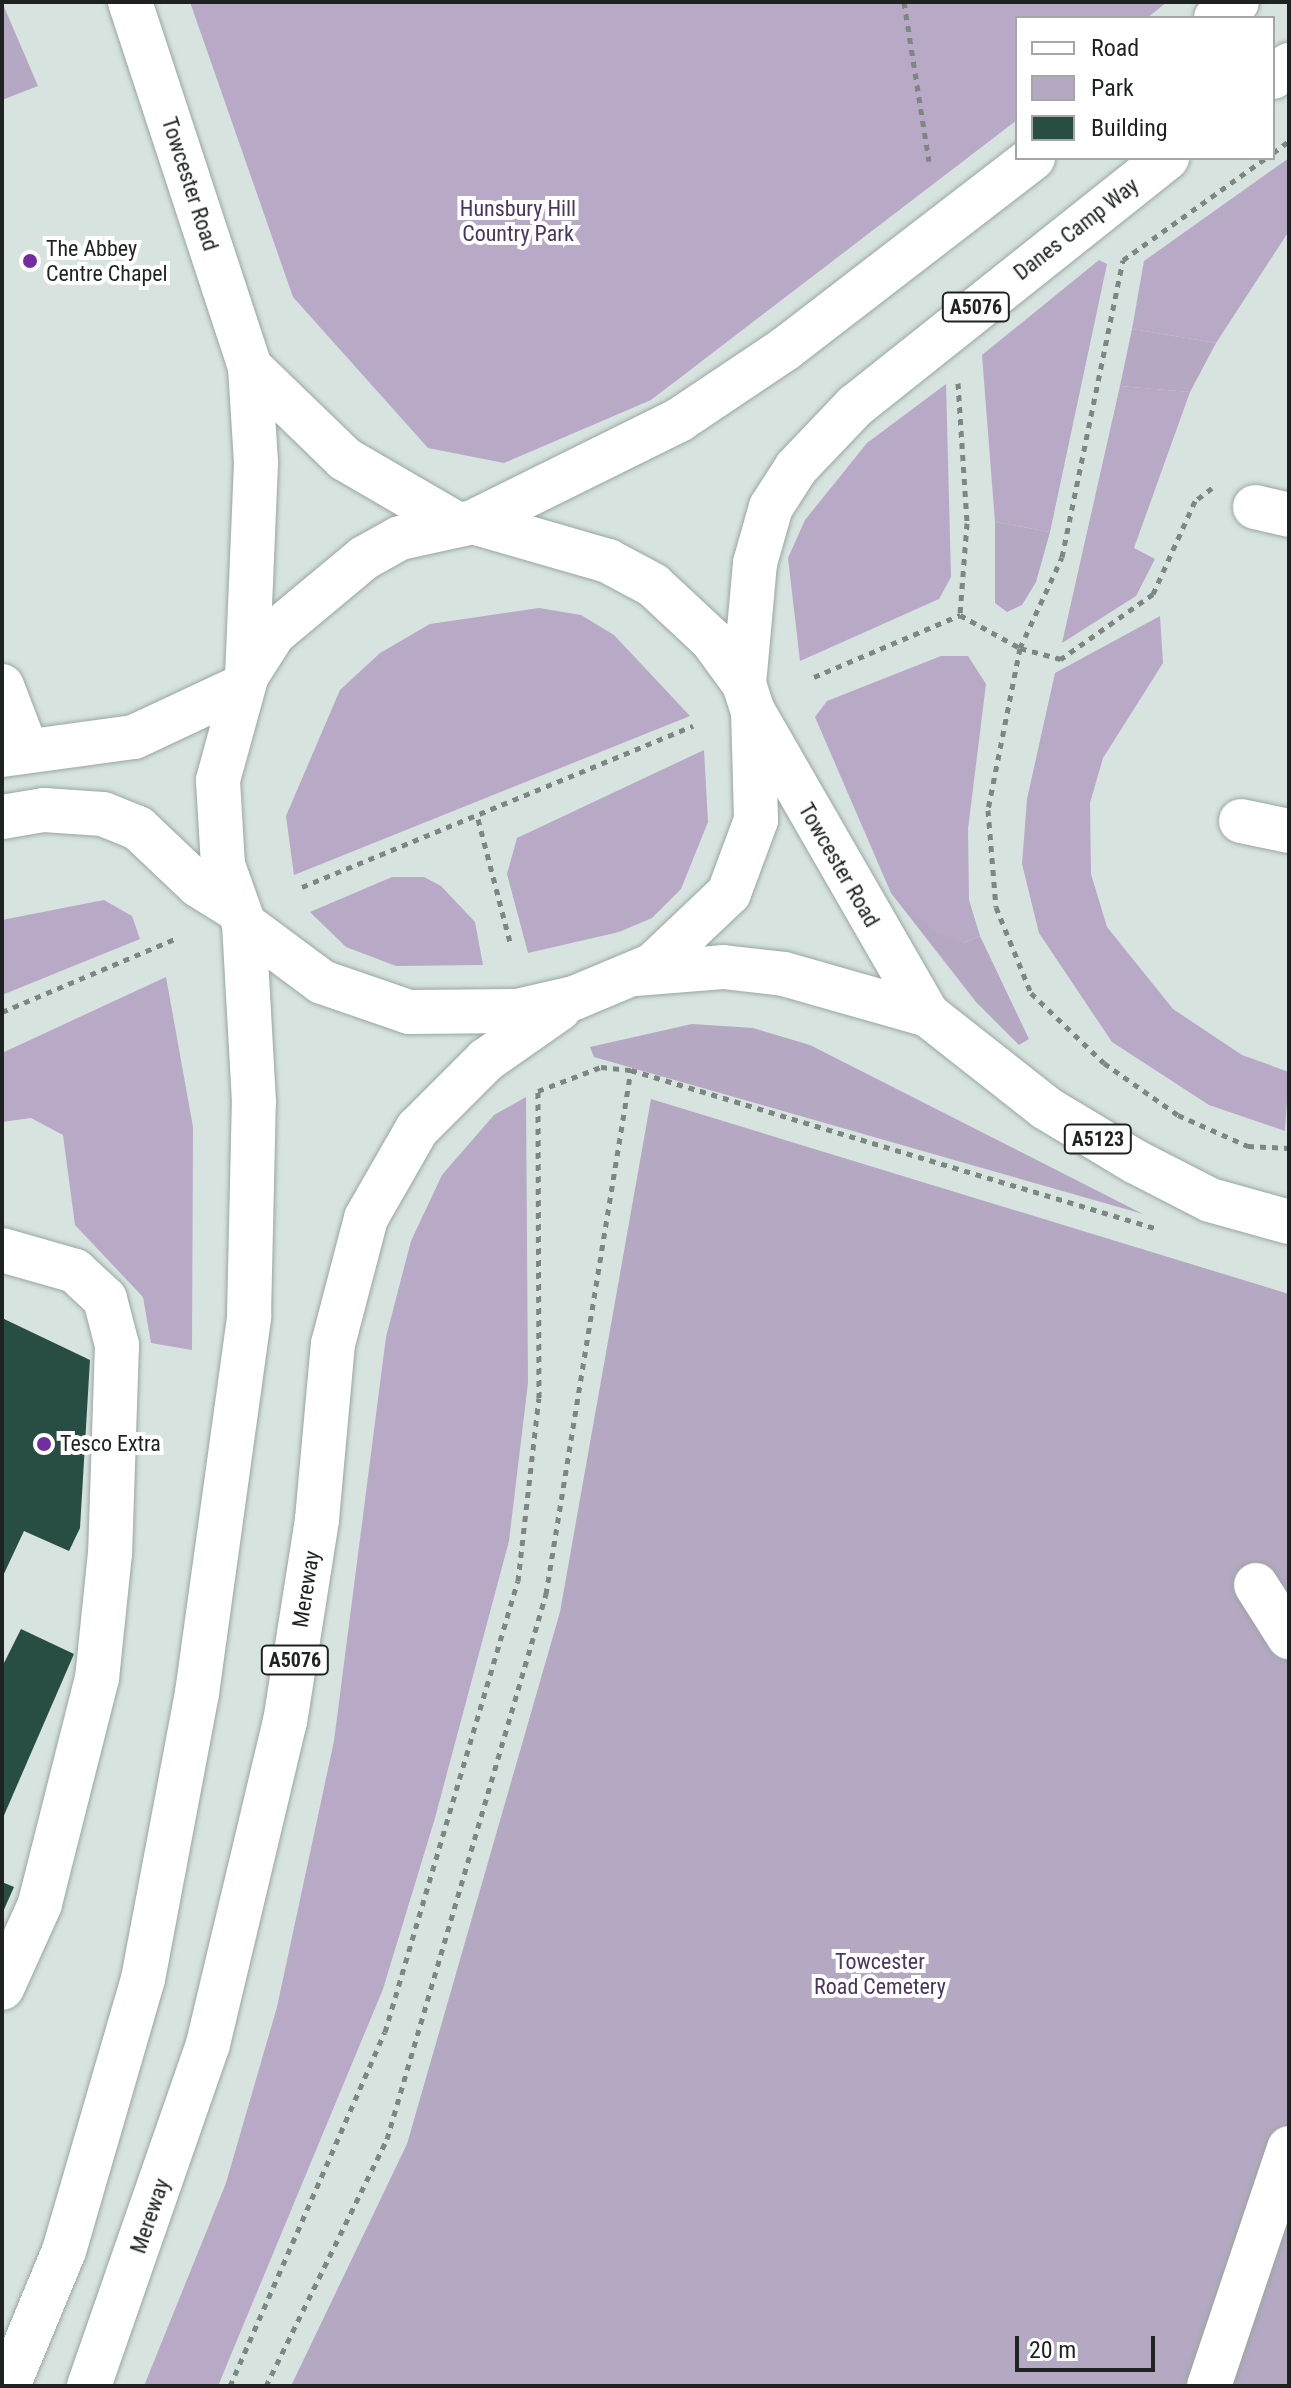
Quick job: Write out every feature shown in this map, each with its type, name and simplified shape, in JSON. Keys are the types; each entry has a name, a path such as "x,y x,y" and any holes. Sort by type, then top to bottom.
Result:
{"main road":[{"name":"Towcester Road","path":"130,2 250,367 256,463 245,680"},
{"path":"1219,16 1237,2"},
{"path":"8,2386 64,2251 143,1979 197,1693 249,1316 254,1102 241,917 223,865 218,780 245,680 274,633 364,558 464,523 679,420 785,349 1030,160"},
{"name":"Danes Camp Way","path":"635,974 688,939 729,893 756,820 749,698 755,563 771,507 796,468 855,406 1164,160"},
{"name":"Towcester Road","path":"250,367 345,459 464,523 546,538 653,585 712,640 749,698 928,1015 1046,1108 1136,1162 1210,1200 1289,1222"},
{"path":"2,686 14,752 134,737 245,680"},
{"path":"2,817 44,810 103,814 138,828 198,885 322,982 409,1012 517,1011 574,998 635,974"},
{"path":"1241,821 1289,831"},
{"name":"Towcester Road","path":"635,974 723,967 784,974 928,1015"},
{"name":"Mereway","path":"89,2386 208,2044 285,1722 317,1519 333,1344 366,1218 417,1129 486,1060 574,998"},
{"path":"2,1250 75,1271 105,1299 117,1345 97,1678 44,1890 2,1988"},
{"path":"1256,1585 1289,1637"},
{"path":"1209,2386 1288,2152"}],"path":[{"path":"904,2 929,161"},
{"path":"1263,160 1123,260 1062,557 1020,648 988,810 996,907 1031,993 1104,1063 1178,1115 1248,1146 1289,1148"},
{"path":"958,378 967,523 960,615"},
{"path":"960,615 1020,648 1061,659 1153,594 1195,501 1216,484"},
{"path":"814,677 960,615"},
{"path":"302,887 478,819 693,726"},
{"path":"478,819 511,946"},
{"path":"2,1012 177,938"},
{"path":"230,2386 385,2032 518,1581 539,1398 538,1091 601,1067 631,1070 1167,1231"},
{"path":"266,2386 387,2139 546,1594 631,1070"}],"green space":[{"path":"2,2 38,86 2,100"},
{"name":"Hunsbury Hill Country Park","path":"190,2 1167,2 1150,16 1015,16 1015,122 651,400 504,463 428,448 293,297"},
{"path":"1289,158 1289,231 1216,343 1132,329 1144,261"},
{"path":"1099,260 1107,264 1050,532 995,522 982,355"},
{"path":"1132,329 1216,343 1190,392 1120,386"},
{"path":"946,384 951,577 939,599 800,661 788,558 805,520 867,443"},
{"path":"1120,386 1190,392 1134,548 1155,559 1136,596 1062,643"},
{"path":"995,522 1050,532 1036,582 1022,605 1007,612 995,603"},
{"path":"539,608 581,615 614,635 690,716 294,875 286,816 340,690 380,653 430,624"},
{"path":"1160,616 1163,663 1103,758 1090,803 1091,874 1107,927 1173,1009 1242,1055 1289,1072 1285,1131 1209,1105 1112,1042 1039,933 1022,864 1027,799 1055,673"},
{"path":"941,656 968,656 986,684 968,829 969,900 980,936 964,943 935,932 891,893 815,717 827,701"},
{"path":"704,750 708,822 681,889 652,918 619,932 528,953 507,874 517,838"},
{"path":"392,877 424,877 441,886 475,922 483,965 396,966 346,947 310,912"},
{"path":"891,893 964,943 980,936 1029,1039 1019,1045 976,1002"},
{"path":"104,900 132,916 140,939 2,995 2,920"},
{"path":"166,977 193,1127 192,1350 151,1343 143,1297 75,1225 63,1135 31,1118 2,1122 2,1053"},
{"path":"692,1024 753,1028 810,1045 1143,1214 594,1057 590,1047"},
{"path":"526,1097 528,1383 509,1541 435,1818 383,1989 218,2386 144,2386 226,2183 277,2007 334,1741 386,1337 411,1241 442,1175 494,1115"},
{"name":"Towcester Road Cemetery","path":"651,1099 1289,1294 1289,2386 291,2386 407,2144 560,1612"}],"building":[{"name":"Tesco Extra","path":"2,1318 90,1360 80,1528 69,1551 24,1531 2,1578"},
{"path":"21,1629 74,1654 2,1820 2,1667"},
{"path":"2,1882 14,1887 2,1914"}],"place":[{"name":"The Abbey Centre Chapel","path":"30,261"},
{"name":"Tesco Extra","path":"44,1444"}]}
